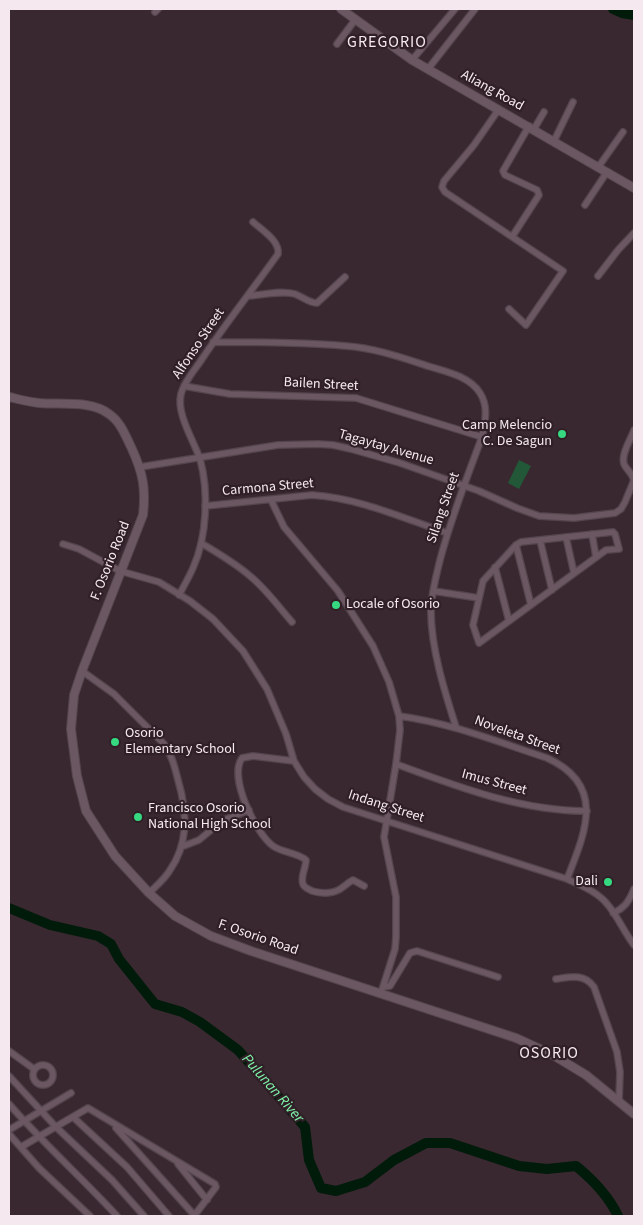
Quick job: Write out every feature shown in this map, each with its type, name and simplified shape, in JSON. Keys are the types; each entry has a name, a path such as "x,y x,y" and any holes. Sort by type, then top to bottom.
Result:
{"street":[{"name":"Aliang Road","path":"341,9 412,60 599,166 634,188"},
{"path":"412,60 455,9"},
{"path":"428,69 475,9"},
{"path":"337,44 355,20"},
{"path":"554,141 573,102"},
{"path":"499,109 474,145 444,181 442,187 445,192 563,271 526,325 510,309"},
{"path":"512,237 539,195 537,190 506,175 503,171 531,128 544,112"},
{"path":"599,166 623,132"},
{"path":"585,205 607,172"},
{"name":"Alfonso Street","path":"179,595 194,566 201,543 205,506 204,478 180,403 184,386 213,342 278,254 279,249 275,242 253,222"},
{"path":"598,276 634,233"},
{"path":"248,296 287,292 296,294 312,303 317,303 345,277"},
{"name":"Silang Street","path":"213,342 272,342 347,346 385,352 454,374 470,383 480,392 486,406 486,421 447,533 433,591 431,610 432,632 456,727"},
{"name":"Bailen Street","path":"184,386 230,394 356,398 381,404 482,437"},
{"name":"F. Osorio Road","path":"9,397 38,403 100,408 110,414 123,430 140,467 146,496 143,515 82,671 74,695 71,729 77,776 86,811 115,856 149,893 176,916 211,936 251,952 382,990 516,1038 554,1055 586,1075 634,1114"},
{"name":"Tagaytay Avenue","path":"140,467 278,445 318,444 351,449 400,463 464,485 539,516 574,518 614,513 621,509 634,480 623,462 624,454 634,430"},
{"name":"Carmona Street","path":"205,506 312,495 347,499 447,533"},
{"path":"271,500 284,527 338,591 373,646 389,682 400,716 396,764 384,839 396,896 396,937 395,949 382,990"},
{"path":"614,532 619,549 606,550 479,643 473,625 483,580 521,542 566,537 614,532"},
{"path":"592,534 596,557"},
{"path":"566,537 574,573"},
{"path":"540,540 552,590"},
{"path":"201,543 226,557 250,576 266,591 292,622"},
{"name":"Indang Street","path":"63,544 79,549 120,571 159,582 212,619 243,651 268,689 294,760 315,789 328,799 343,807 567,879 595,893 609,906 633,941"},
{"path":"516,545 531,605"},
{"path":"495,567 509,621"},
{"path":"433,591 479,598"},
{"path":"82,671 114,694 164,744 168,750 184,801 185,832 181,847 170,871 149,893"},
{"name":"Noveleta Street","path":"400,716 456,727 560,764 577,779 583,793 587,811 584,835 567,879"},
{"path":"294,760 253,756 242,758 237,768 240,788 261,834 274,847 306,860 302,879 306,888 320,894 342,889 354,880 364,886"},
{"name":"Imus Street","path":"396,764 462,788 533,806 550,810 587,811"},
{"path":"181,847 200,840 222,821 249,810"},
{"path":"613,913 620,910 626,904 634,889"},
{"path":"382,990 390,986 410,954 417,951 498,977"},
{"path":"556,979 572,976 581,977 590,982 594,987 617,1052 620,1072 619,1101"},
{"path":"9,1051 34,1069"},
{"path":"9,1076 56,1127 112,1180 144,1216"},
{"path":"9,1130 71,1093"},
{"path":"9,1104 38,1138 97,1194 117,1216"},
{"path":"21,1148 88,1108 215,1184 216,1187 194,1216 110,1122"},
{"path":"73,1117 127,1167 169,1216"},
{"path":"9,1134 39,1168 90,1216"},
{"path":"175,1160 207,1200"}],"green space":[{"path":"519,460 531,466 519,489 508,483"}],"waterway":[{"path":"613,9 634,15"},
{"name":"Pulunan River","path":"9,908 50,925 98,936 111,944 119,959 155,1004 182,1012 200,1022 238,1050 305,1127 309,1160 321,1188 336,1191 365,1182 394,1160 426,1143 450,1143 519,1166 547,1169 576,1166 600,1189 618,1216"}],"place":[{"name":"Camp Melencio C. De Sagun","path":"562,434"},
{"name":"Locale of Osorio","path":"336,605"},
{"name":"Osorio Elementary School","path":"115,742"},
{"name":"Francisco Osorio National High School","path":"138,817"},
{"name":"Dali","path":"608,882"}],"district":[{"name":"GREGORIO","path":"387,43"},
{"name":"OSORIO","path":"549,1054"}]}
